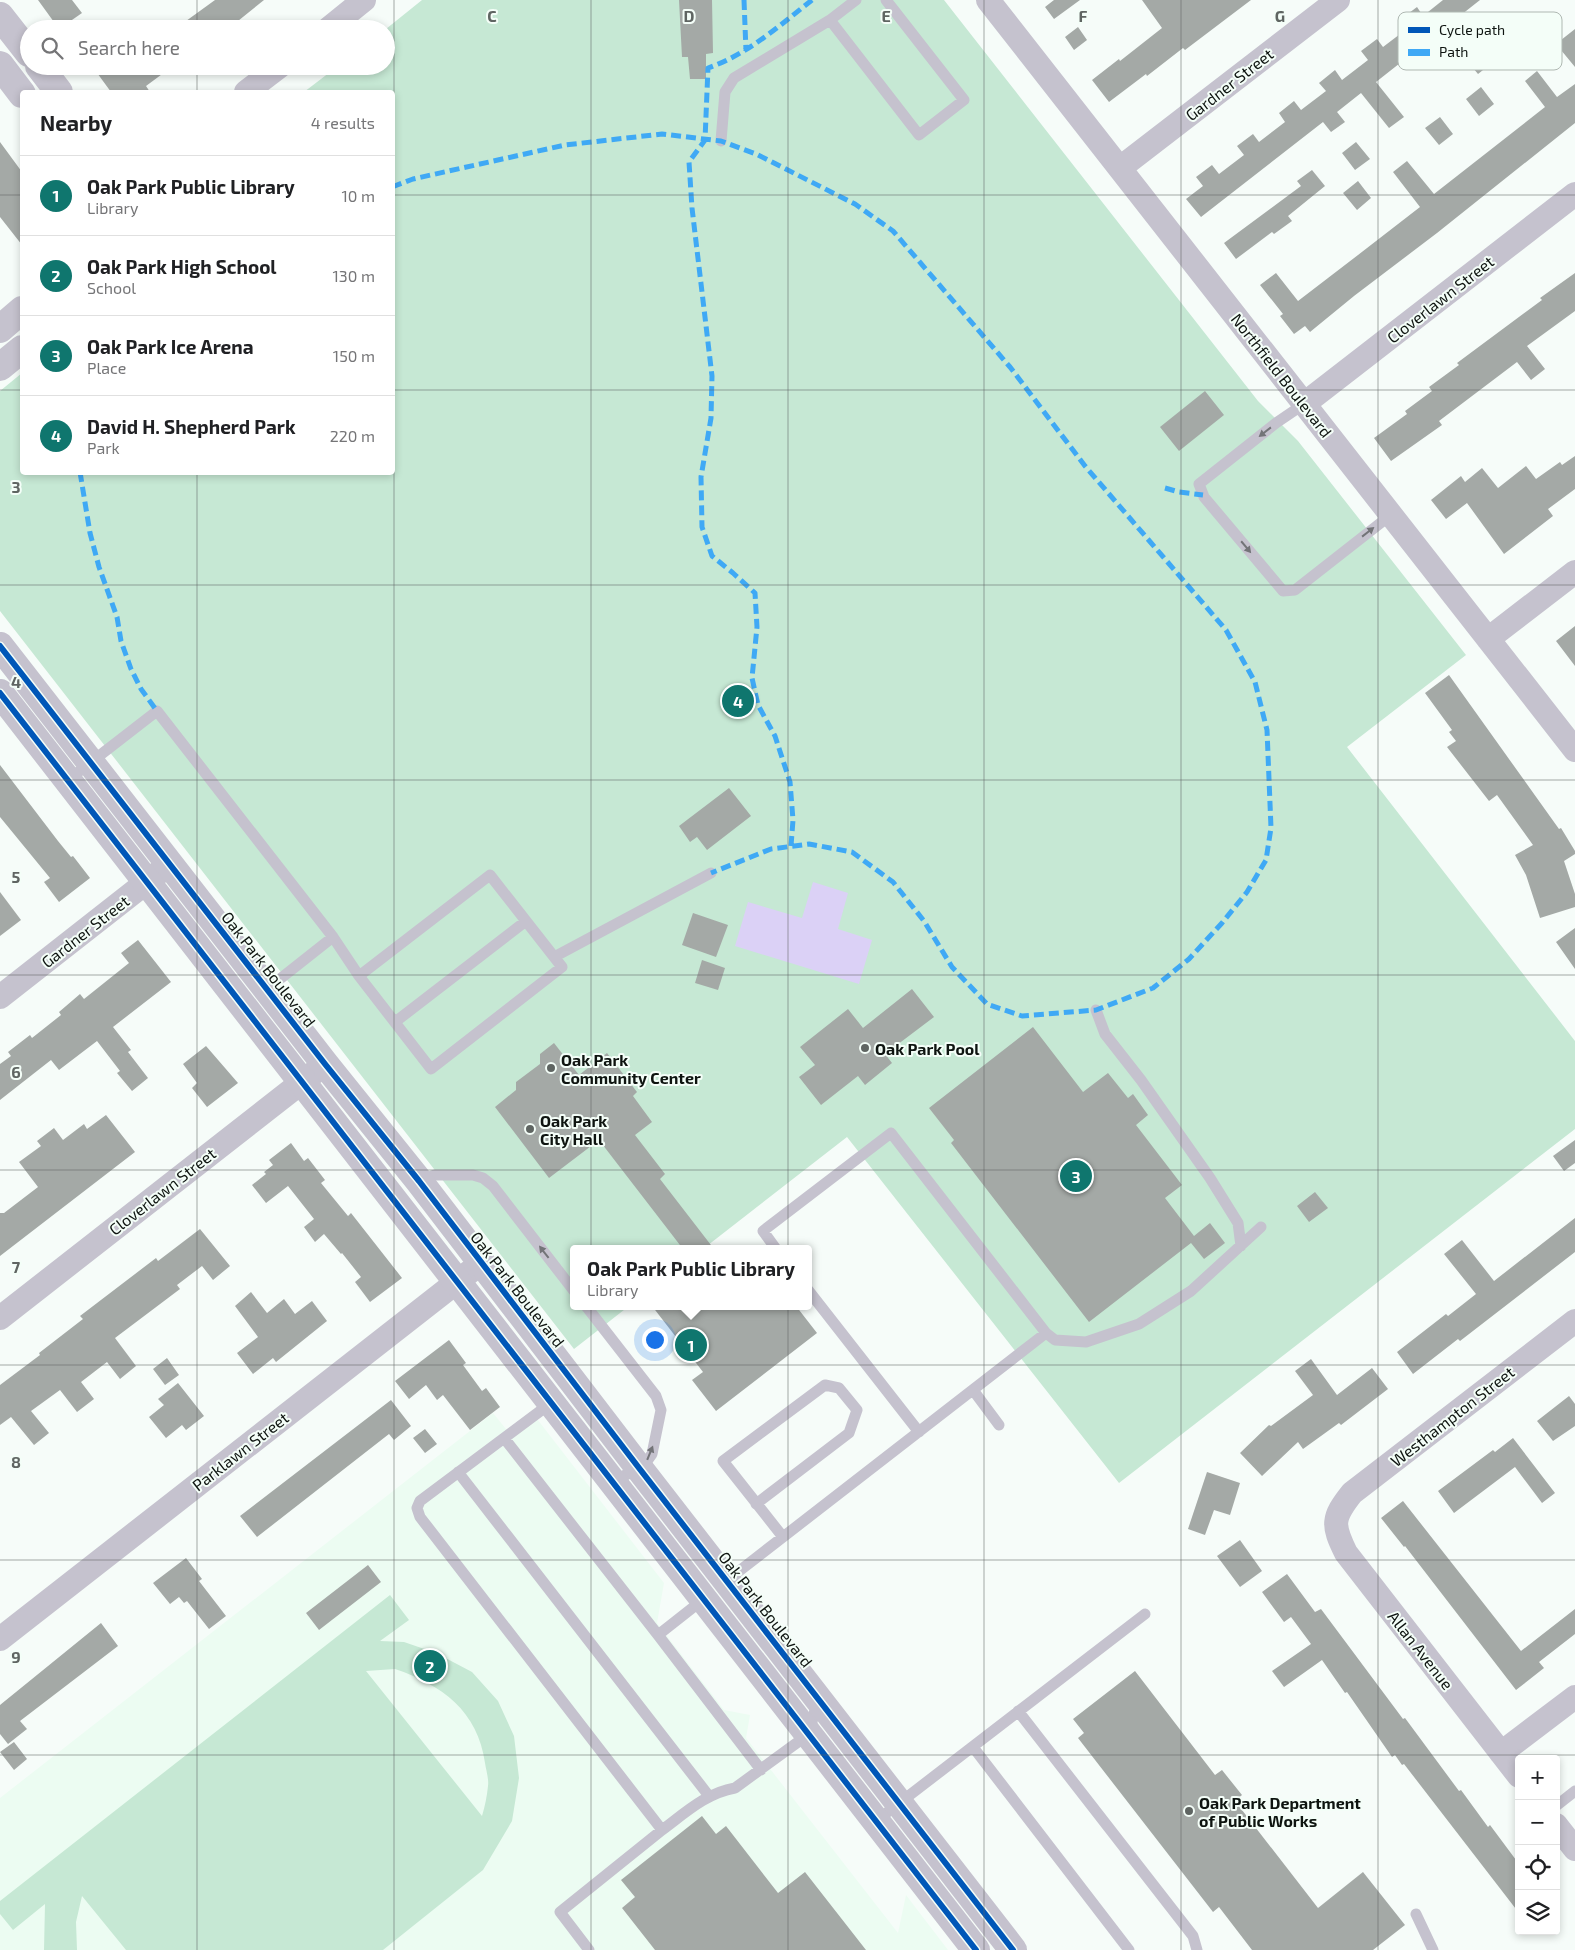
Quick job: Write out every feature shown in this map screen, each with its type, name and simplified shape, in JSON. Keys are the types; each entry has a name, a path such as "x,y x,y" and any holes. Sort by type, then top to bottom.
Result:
{"street":[{"path":"339,20 364,0"},
{"name":"Northfield Boulevard","path":"988,0 1575,750"},
{"name":"Gardner Street","path":"1120,168 1338,0"},
{"path":"0,16 20,42"},
{"path":"0,64 20,91"},
{"path":"46,75 57,90"},
{"path":"249,90 268,75"},
{"name":"Cloverlawn Street","path":"1304,404 1575,194"},
{"path":"0,329 20,312"},
{"path":"0,367 20,351"},
{"path":"1488,639 1575,572"},
{"name":"Oak Park Boulevard","path":"5,662 91,762 170,864 255,998 302,1082 612,1482 818,1698 1013,1950"},
{"name":"Oak Park Boulevard","path":"0,693 147,882 255,998 325,1064 419,1181 638,1468 809,1734 976,1950"},
{"name":"Gardner Street","path":"0,997 170,864"},
{"name":"Cloverlawn Street","path":"0,1318 325,1064"},
{"path":"395,1201 419,1181"},
{"name":"Parklawn Street","path":"0,1639 481,1263"},
{"name":"Westhampton Street","path":"1336,1517 1341,1507 1352,1494 1575,1321"},
{"name":"Allan Avenue","path":"1336,1517 1339,1539 1346,1553 1515,1771"},
{"path":"1501,1753 1575,1697"},
{"path":"1560,1829 1575,1849"}],"lane":[{"path":"722,141 725,92 734,78 830,20 856,0"},
{"path":"830,20 919,135 964,100 886,0"},
{"path":"1304,404 1276,423 1199,484 1204,497 1283,590 1294,590 1392,514"},
{"path":"68,780 157,711 333,937 359,976 431,1069 562,967 490,874 359,976"},
{"path":"554,957 711,873"},
{"path":"395,1022 526,921"},
{"path":"255,998 333,937"},
{"path":"1096,1010 1105,1034 1141,1080 1210,1178 1238,1223 1241,1246"},
{"path":"773,1245 763,1231 891,1132 1046,1333 1056,1340 1086,1342 1139,1324 1191,1292 1261,1227"},
{"path":"419,1181 435,1175 473,1175 483,1178 493,1186 570,1286"},
{"path":"812,1295 919,1432"},
{"path":"589,1310 656,1396 661,1410 652,1454 638,1468 612,1482"},
{"path":"658,1635 1046,1333"},
{"path":"756,1504 848,1432 857,1410 839,1388 824,1385 723,1461 756,1504 783,1537"},
{"path":"973,1390 999,1425"},
{"path":"551,1403 420,1501 417,1508 420,1517 662,1830"},
{"path":"504,1438 762,1770"},
{"path":"458,1472 709,1796"},
{"path":"876,1821 1145,1614"},
{"path":"589,1950 560,1912 662,1830 709,1796 721,1790 735,1788 809,1734 818,1698"},
{"path":"1018,1711 1193,1936 1197,1950"},
{"path":"973,1747 1129,1950"},
{"path":"1560,1803 1575,1791"},
{"path":"1416,1914 1433,1950"}],"shaded area":[{"path":"813,882 848,893 838,929 872,940 859,984 735,946 748,902 802,918"},
{"path":"493,1413 510,1434 534,1415 664,1583 657,1623 724,1710 750,1715 746,1738 898,1933 906,1895 948,1950 0,1950 0,1798"}],"green space":[{"path":"422,0 944,0 1258,401 1298,441 1466,655 1347,747 1575,1041 1575,1129 1119,1483 847,1137 708,1245 570,1245 570,1310 624,1310 574,1349 0,611 0,391 20,375 20,475 395,475 395,90 307,90 326,75 395,75 395,22"},
{"path":"390,1595 409,1620 380,1641 404,1642 436,1653 472,1672 498,1701 514,1736 519,1778 512,1821 483,1870 383,1950 126,1950 82,1896 76,1922 77,1950 44,1950 45,1904 13,1930 0,1914 0,1901","holes":["395,1669 428,1683 455,1702 475,1729 481,1745 488,1780 482,1816 366,1671"]}],"building":[{"path":"38,0 72,0 82,13 72,20 52,20"},
{"path":"215,0 264,0 239,20 187,20"},
{"path":"679,0 712,0 713,53 706,54 706,79 690,79 688,57 682,57"},
{"path":"1054,0 1080,0 1054,19 1045,7"},
{"path":"1142,0 1251,0 1185,50 1183,48 1109,102 1092,80 1162,28"},
{"path":"1443,0 1480,0 1465,12 1428,12"},
{"path":"1417,7 1420,12 1410,12"},
{"path":"1078,27 1087,40 1074,50 1065,37"},
{"path":"1575,29 1575,67 1562,51 1562,39"},
{"path":"1398,36 1398,65 1376,82 1404,117 1389,128 1361,93 1337,112 1345,122 1331,132 1323,122 1201,217 1186,199 1203,186 1196,177 1212,165 1219,174 1244,155 1237,146 1253,134 1259,142 1285,122 1279,113 1294,101 1301,110 1326,91 1319,83 1335,70 1342,80 1368,60 1361,51 1377,39 1383,47"},
{"path":"1475,70 1483,70 1478,74"},
{"path":"1537,71 1557,97 1575,84 1575,123 1310,332 1305,326 1294,334 1280,316 1283,314 1260,285 1276,273 1298,301 1358,255 1420,207 1393,172 1407,161 1434,194 1545,107 1525,81"},
{"path":"99,75 161,75 146,86 149,90 110,90"},
{"path":"1481,87 1494,104 1479,116 1466,99"},
{"path":"1440,117 1453,134 1439,145 1425,128"},
{"path":"0,142 20,169 20,242 0,217"},
{"path":"1356,142 1370,159 1355,170 1342,153"},
{"path":"1312,170 1325,186 1288,216 1292,221 1274,234 1272,232 1236,259 1224,243 1301,186 1297,181"},
{"path":"1358,181 1371,198 1357,210 1343,193"},
{"path":"1575,273 1575,311 1527,346 1545,369 1531,380 1517,362 1439,421 1442,425 1391,461 1374,438 1407,414 1405,411 1432,391 1429,387 1459,365 1457,363"},
{"path":"1205,391 1224,415 1179,451 1160,427"},
{"path":"1575,456 1575,489 1548,509 1553,516 1504,554 1467,503 1446,519 1431,500 1461,476 1465,482 1482,468 1498,488 1526,466 1536,479 1560,462 1562,465"},
{"path":"1575,626 1575,666 1556,641"},
{"path":"1449,675 1559,829 1561,828 1575,851 1575,854 1564,861 1575,894 1575,907 1540,918 1526,875 1515,855 1533,845 1497,795 1489,801 1447,747 1456,741 1449,732 1452,730 1425,693"},
{"path":"0,765 58,841 71,857 73,856 90,878 59,902 44,882 50,878 0,817"},
{"path":"729,788 751,816 707,850 697,837 690,842 679,826"},
{"path":"0,892 21,920 0,936"},
{"path":"693,913 728,925 716,957 682,945"},
{"path":"1575,928 1575,969 1556,942"},
{"path":"138,940 171,982 113,1027 131,1050 128,1052 148,1078 132,1091 117,1073 120,1071 97,1041 59,1070 51,1060 0,1100 0,1064 11,1056 8,1052 30,1035 32,1038 61,1015 59,1012 80,994 84,999 129,963 121,953"},
{"path":"702,960 725,968 718,990 695,983"},
{"name":"Oak Park Pool","path":"912,989 934,1017 885,1054 892,1063 865,1085 858,1076 821,1105 799,1077 815,1065 800,1047 848,1009 863,1028"},
{"path":"1033,1027 1083,1092 1108,1073 1128,1098 1133,1094 1148,1115 1136,1125 1182,1185 1165,1198 1194,1236 1210,1223 1225,1243 1204,1259 1191,1243 1089,1322 951,1143 954,1140 929,1108"},
{"path":"554,1043 579,1075 607,1053 637,1092 633,1096 652,1122 635,1135 665,1174 660,1179 711,1245 680,1245 599,1140 549,1178 495,1107 516,1090 516,1082 540,1064 540,1054"},
{"path":"206,1046 238,1083 207,1107 192,1088 197,1083 183,1064"},
{"path":"106,1115 135,1152 0,1256 0,1213 4,1213 38,1187 19,1162 41,1146 37,1141 54,1128 63,1140 84,1124 87,1129"},
{"path":"1575,1140 1575,1163 1564,1171 1553,1156"},
{"path":"291,1143 304,1161 308,1158 325,1180 321,1183 348,1216 351,1213 402,1278 370,1302 355,1282 361,1277 342,1253 324,1234 315,1242 304,1227 314,1219 288,1186 266,1203 252,1185 266,1174 264,1172 273,1165 269,1160"},
{"path":"1315,1192 1328,1208 1309,1222 1297,1206"},
{"path":"1575,1218 1575,1252 1460,1341 1458,1339 1413,1374 1397,1352 1446,1314 1448,1316 1476,1294 1444,1254 1462,1240 1494,1281"},
{"path":"200,1229 230,1266 213,1280 202,1266 177,1285 180,1289 115,1338 136,1366 120,1379 107,1362 81,1382 94,1399 77,1412 60,1390 31,1411 49,1433 34,1445 11,1417 0,1425 0,1385 83,1319 80,1316 156,1258 158,1261"},
{"path":"251,1292 267,1313 284,1299 295,1314 312,1301 327,1321 276,1362 273,1358 253,1374 237,1353 258,1337 235,1306"},
{"path":"655,1310 799,1310 817,1333 716,1411 692,1380 703,1372"},
{"path":"449,1340 466,1363 463,1365 482,1391 486,1388 500,1407 470,1430 443,1395 437,1400 426,1385 409,1399 395,1381"},
{"path":"167,1358 179,1375 165,1385 153,1369"},
{"path":"1311,1359 1337,1395 1372,1368 1388,1389 1341,1425 1339,1423 1303,1449 1298,1442 1262,1476 1240,1453 1269,1425 1271,1426 1313,1395 1295,1371"},
{"path":"178,1383 204,1416 186,1430 182,1425 166,1438 149,1417 164,1405 158,1399"},
{"path":"1569,1396 1575,1404 1575,1426 1553,1441 1537,1421"},
{"path":"391,1400 411,1426 394,1440 389,1434 257,1537 240,1516"},
{"path":"425,1429 437,1444 425,1453 413,1438"},
{"path":"1513,1438 1555,1493 1542,1503 1515,1467 1454,1513 1438,1491 1493,1450 1495,1452"},
{"path":"1207,1472 1240,1483 1230,1515 1214,1510 1205,1535 1188,1529"},
{"path":"1403,1501 1521,1651 1575,1609 1575,1634 1539,1662 1544,1668 1516,1690 1405,1546 1381,1518"},
{"path":"1240,1540 1262,1571 1240,1587 1217,1556"},
{"path":"186,1558 202,1579 199,1581 226,1616 209,1629 187,1601 184,1603 179,1597 170,1604 153,1583"},
{"path":"368,1565 381,1582 319,1630 306,1613"},
{"path":"1287,1574 1315,1612 1321,1609 1403,1719 1405,1718 1459,1791 1461,1790 1488,1827 1490,1825 1515,1859 1515,1908 1404,1764 1402,1765 1395,1755 1392,1757 1347,1692 1345,1693 1322,1660 1284,1687 1272,1671 1311,1644 1291,1617 1284,1622 1262,1592"},
{"path":"101,1623 118,1646 20,1721 27,1729 8,1744 0,1734 0,1705"},
{"name":"Oak Park Department of Public Works","path":"1135,1671 1215,1775 1222,1770 1242,1795 1235,1801 1318,1908 1363,1872 1405,1925 1373,1950 1252,1950 1219,1907 1213,1912 1078,1738 1084,1733 1073,1719"},
{"path":"14,1742 27,1759 14,1770 0,1752"},
{"path":"702,1816 716,1834 726,1826 778,1893 805,1872 866,1950 655,1950 622,1908 635,1897 621,1880"}],"marked path":[{"path":"744,0 746,51"},
{"path":"791,846 793,820 790,782 775,736 758,705 752,678 757,627 755,593 712,556 702,527 701,477 711,418 712,376 692,208 689,162 705,140 708,68 750,47 812,0"},
{"path":"395,186 413,179 565,145 662,134 721,141 756,154 855,204 893,231 1010,367 1085,466 1226,630 1255,682 1267,730 1271,828 1266,860 1247,892 1189,959 1153,988 1096,1010 1022,1016 987,1004 952,967 924,921 893,882 852,852 809,844 771,849 711,873"},
{"path":"80,475 90,533 99,567 117,617 121,641 131,669 141,689 157,711"},
{"path":"1165,488 1203,495"}],"cycle path":[{"path":"0,646 325,1064 419,1181 1013,1950"},
{"path":"0,693 976,1950"}],"place":[{"name":"David H. Shepherd Park","path":"738,701"},
{"name":"Oak Park Pool","path":"865,1048"},
{"name":"Oak Park Community Center","path":"551,1068"},
{"name":"Oak Park City Hall","path":"530,1129"},
{"name":"Oak Park Ice Arena","path":"1076,1176"},
{"name":"Oak Park Public Library","path":"691,1345"},
{"name":"Oak Park High School","path":"430,1666"},
{"name":"Oak Park Department of Public Works","path":"1189,1811"}]}
